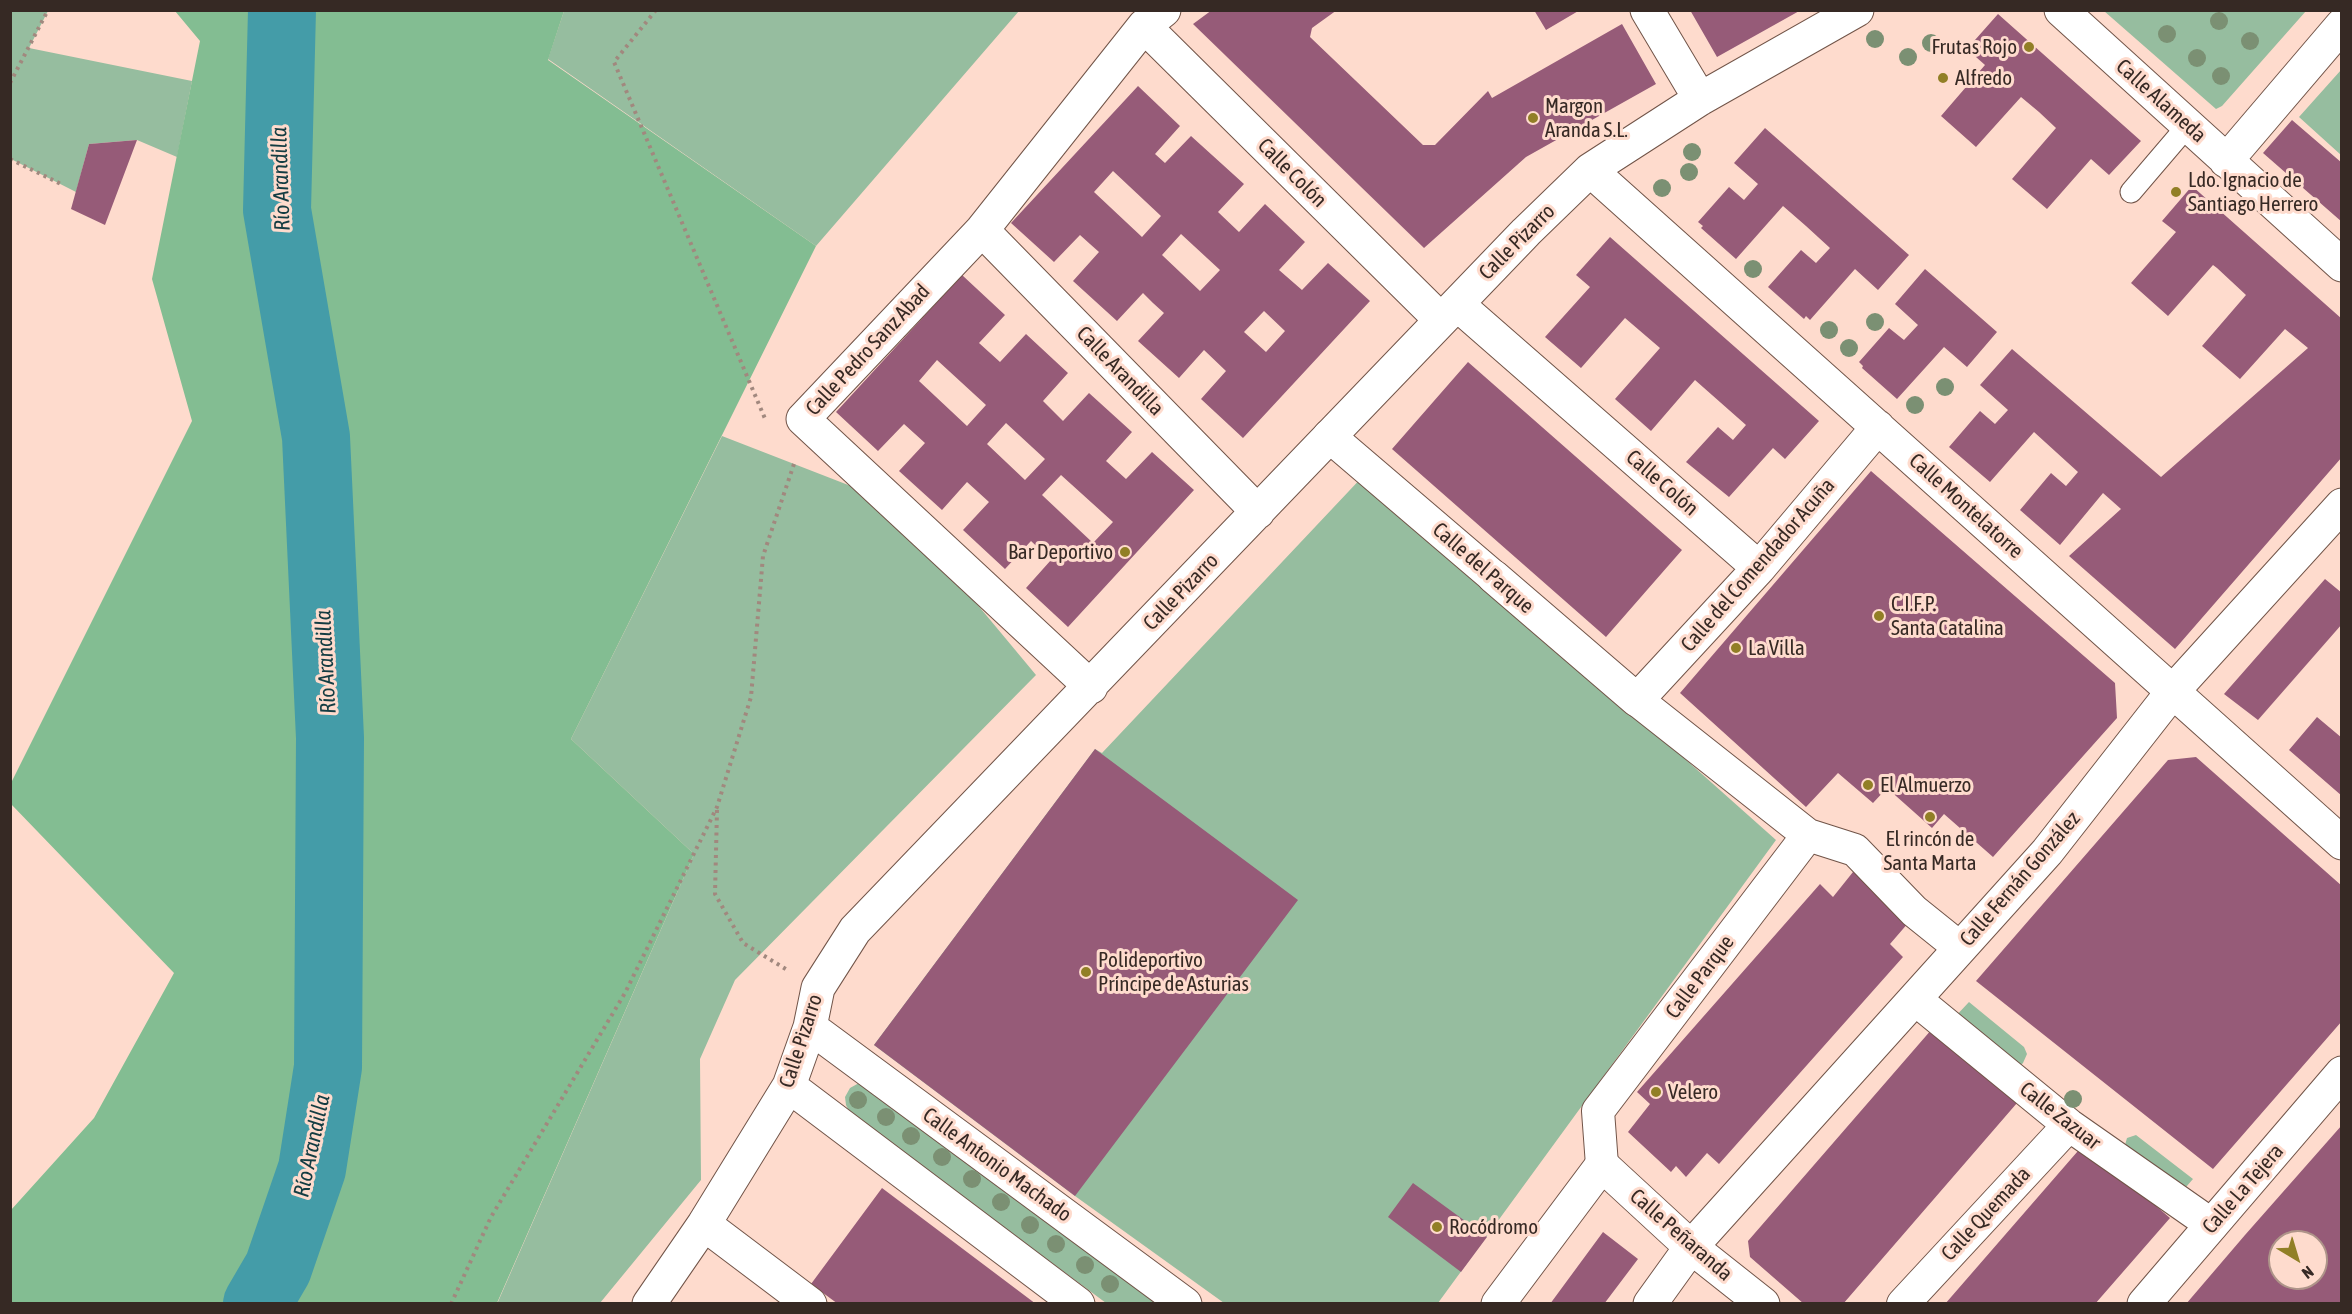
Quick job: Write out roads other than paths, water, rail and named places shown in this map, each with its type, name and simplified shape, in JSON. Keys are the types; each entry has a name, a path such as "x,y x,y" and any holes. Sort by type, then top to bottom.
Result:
{"street":[{"path":"1647,10 1700,99"},
{"name":"Calle Pizarro","path":"649,1304 704,1224 789,1086 810,1027 818,988 855,930 1091,687 1329,436 1590,170 1700,99 1857,10"},
{"name":"Calle Alameda","path":"2061,10 2342,265"},
{"name":"Calle Pedro Sanz Abad","path":"1091,687 802,419 982,230 1154,18"},
{"name":"Calle Colón","path":"1154,18 1449,312 1759,568"},
{"path":"2226,161 2336,43"},
{"name":"Calle Montelatorre","path":"1590,170 2342,843"},
{"name":"Calle Arandilla","path":"982,230 1258,512"},
{"name":"Calle del Comendador Acuña","path":"1637,700 1759,568 1878,428"},
{"name":"Calle del Parque","path":"1329,436 1637,700"},
{"name":"Calle Fernán González","path":"1650,1304 1691,1247 2047,852 2173,691 2335,525"},
{"path":"1637,700 1808,835 1855,850 1914,911 1960,948"},
{"name":"Calle Parque","path":"1602,1165 1598,1111 1808,835"},
{"name":"Calle Zazuar","path":"1914,999 2069,1125 2212,1225"},
{"name":"Calle Antonio Machado","path":"810,1027 1185,1304"},
{"name":"Calle La Tejera","path":"2144,1304 2342,1073"},
{"path":"789,1086 1078,1304"},
{"name":"Calle Quemada","path":"1903,1304 2069,1125"},
{"path":"1498,1304 1602,1165"},
{"name":"Calle Peñaranda","path":"1602,1165 1691,1247 1763,1304"},
{"path":"704,1224 810,1304"}],"lane":[{"path":"2131,192 2189,124"}],"waterway":[{"name":"Río Arandilla","path":"257,1304 278,1268 312,1169 328,1067 330,738 316,437 277,210 282,10"}],"place":[{"name":"Frutas Rojo","path":"2029,47"},
{"name":"Alfredo","path":"1943,78"},
{"name":"Margon Aranda S.L.","path":"1533,118"},
{"name":"Ldo. Ignacio de Santiago Herrero","path":"2176,192"},
{"name":"Bar Deportivo","path":"1125,552"},
{"name":"C.I.F.P. Santa Catalina","path":"1879,616"},
{"name":"La Villa","path":"1736,648"},
{"name":"El Almuerzo","path":"1868,785"},
{"name":"El rincón de Santa Marta","path":"1930,817"},
{"name":"Polideportivo Príncipe de Asturias","path":"1086,972"},
{"name":"Velero","path":"1656,1092"},
{"name":"Rocódromo","path":"1437,1227"}]}
